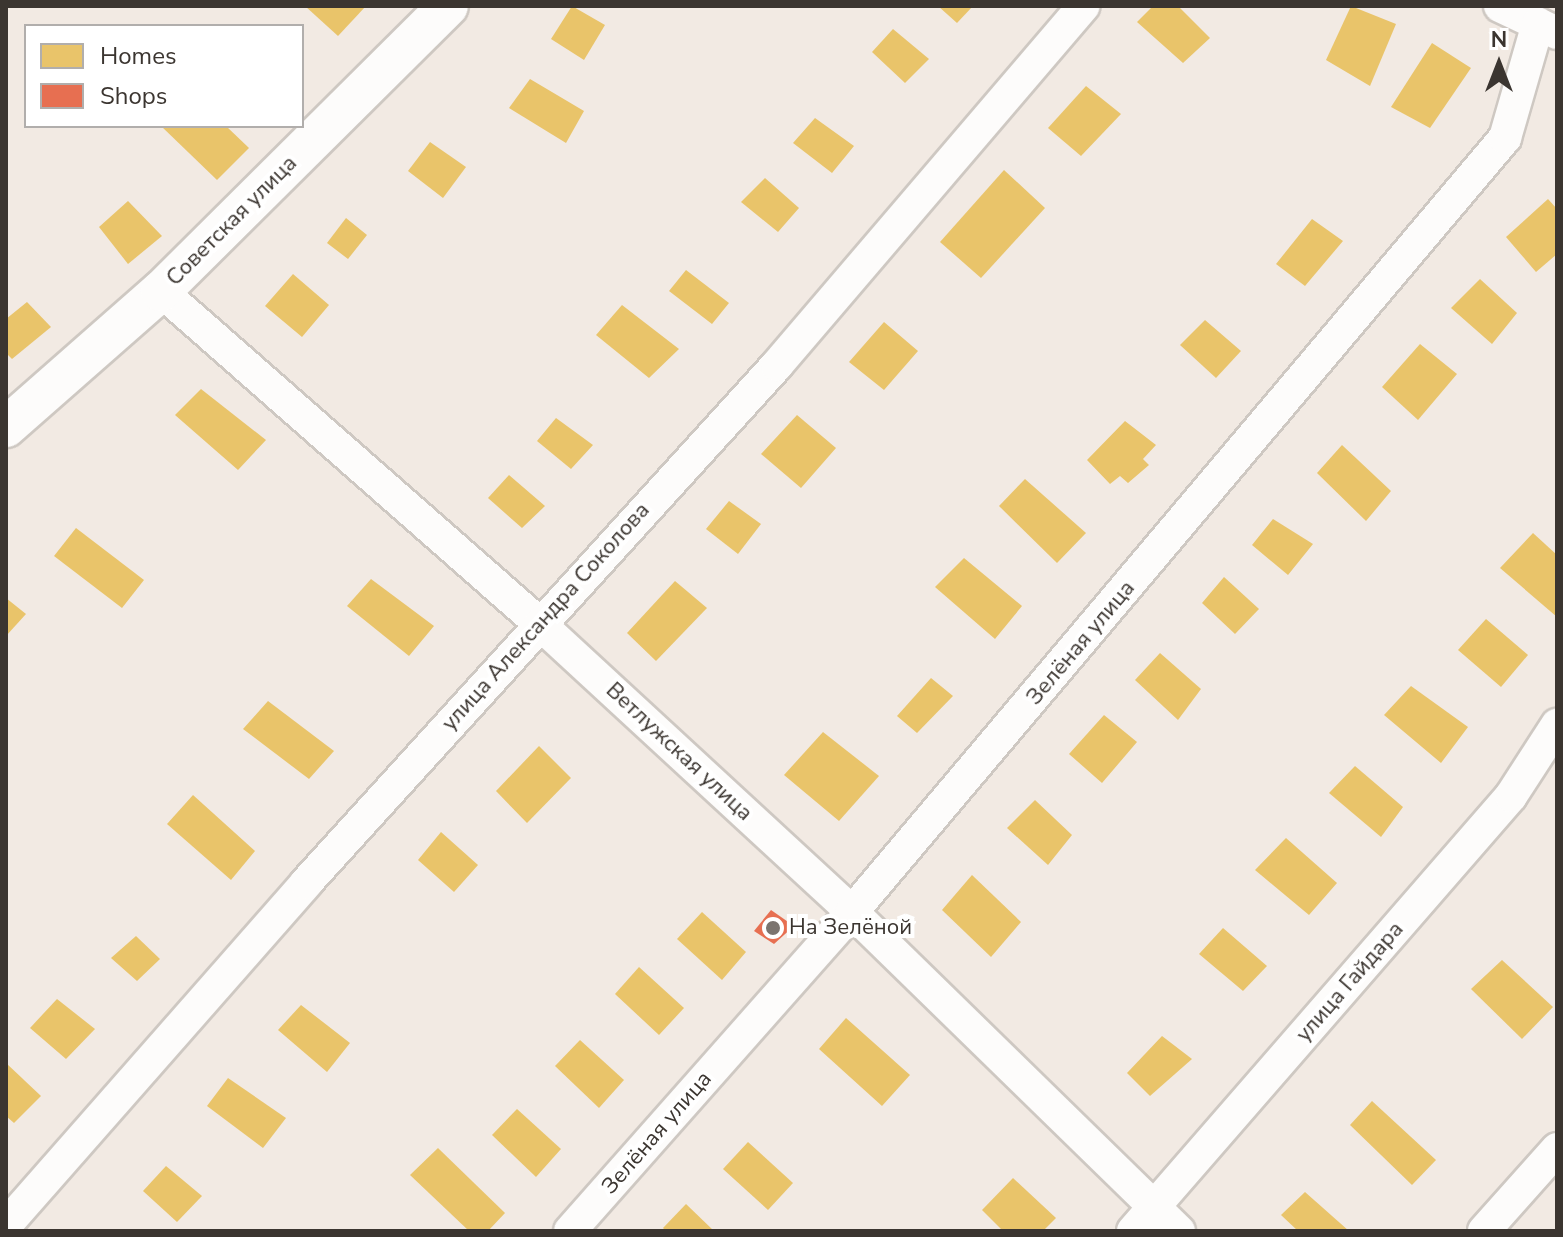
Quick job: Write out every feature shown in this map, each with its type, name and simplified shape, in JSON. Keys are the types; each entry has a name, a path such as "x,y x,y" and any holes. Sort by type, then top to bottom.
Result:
{"street":[{"name":"Советская улица","path":"6,427 161,291 448,6"},
{"name":"улица Александра Соколова","path":"6,1225 306,883 777,365 1084,6"},
{"path":"1500,6 1548,29"},
{"name":"Зелёная улица","path":"570,1231 852,912 1505,138 1548,29"},
{"name":"Ветлужская улица","path":"161,291 540,624 852,912 1179,1231"},
{"name":"улица Гайдара","path":"1133,1231 1511,796 1557,725"},
{"path":"1484,1231 1557,1149"}],"building: Homes":[{"path":"305,6 366,6 338,36"},
{"path":"572,6 605,25 584,60 551,39"},
{"path":"938,6 973,6 957,23"},
{"path":"1153,6 1178,6 1210,38 1183,63 1137,22"},
{"path":"1351,6 1396,24 1370,86 1326,60"},
{"path":"893,29 929,59 905,83 872,52"},
{"path":"1432,43 1471,68 1430,128 1391,107"},
{"path":"530,79 584,111 566,143 509,108"},
{"path":"1086,86 1121,114 1081,156 1048,128"},
{"path":"815,118 854,146 832,173 793,143"},
{"path":"163,128 228,128 249,148 217,180"},
{"path":"430,142 466,167 443,198 408,171"},
{"path":"1004,170 1045,208 981,278 940,242"},
{"path":"765,178 799,208 778,232 741,202"},
{"path":"1548,199 1557,209 1557,254 1536,272 1506,237"},
{"path":"128,201 162,236 128,264 99,227"},
{"path":"346,218 367,235 348,259 327,243"},
{"path":"1312,219 1343,241 1305,286 1276,264"},
{"path":"686,270 729,303 712,324 669,291"},
{"path":"293,274 329,305 302,337 265,306"},
{"path":"1480,279 1517,313 1492,344 1451,308"},
{"path":"27,302 51,327 12,359 6,353 6,319"},
{"path":"622,305 679,349 649,378 596,335"},
{"path":"1205,320 1241,351 1216,378 1180,345"},
{"path":"884,322 918,351 884,390 849,362"},
{"path":"1420,344 1457,374 1418,420 1382,387"},
{"path":"201,389 266,440 238,470 175,415"},
{"path":"797,415 836,448 801,488 761,454"},
{"path":"556,418 593,445 571,469 537,441"},
{"path":"1125,421 1156,445 1143,459 1149,465 1128,483 1120,476 1110,484 1087,460"},
{"path":"1342,445 1391,491 1366,521 1317,473"},
{"path":"509,475 545,506 522,528 488,498"},
{"path":"1025,479 1086,533 1057,563 999,506"},
{"path":"729,501 761,524 738,554 706,529"},
{"path":"1273,519 1313,544 1288,575 1252,545"},
{"path":"76,528 144,580 122,608 54,556"},
{"path":"1533,533 1557,555 1557,617 1500,568"},
{"path":"964,558 1022,606 995,639 935,587"},
{"path":"1224,577 1259,609 1235,634 1202,603"},
{"path":"371,579 434,626 409,656 347,606"},
{"path":"675,581 707,608 656,661 627,633"},
{"path":"6,598 26,614 6,636"},
{"path":"1486,619 1528,655 1501,687 1458,650"},
{"path":"1160,653 1201,689 1178,720 1135,680"},
{"path":"931,678 953,696 917,733 897,716"},
{"path":"1411,686 1468,727 1441,763 1384,715"},
{"path":"268,701 334,751 309,779 243,729"},
{"path":"1104,715 1137,742 1102,783 1069,754"},
{"path":"823,732 879,776 839,821 784,775"},
{"path":"539,746 571,778 527,823 496,791"},
{"path":"1355,766 1403,807 1381,837 1329,793"},
{"path":"193,795 255,851 231,880 167,824"},
{"path":"1035,800 1072,835 1048,865 1007,828"},
{"path":"441,832 478,865 454,892 418,860"},
{"path":"1286,838 1337,883 1309,915 1255,870"},
{"path":"972,875 1021,922 991,957 942,910"},
{"path":"702,912 746,952 722,980 677,939"},
{"path":"1223,928 1267,966 1243,991 1199,954"},
{"path":"136,936 160,959 137,981 111,958"},
{"path":"1502,960 1553,1007 1522,1039 1471,989"},
{"path":"639,967 684,1008 659,1035 615,994"},
{"path":"57,999 95,1029 66,1059 30,1028"},
{"path":"301,1005 350,1043 327,1072 278,1030"},
{"path":"846,1018 910,1075 882,1106 819,1049"},
{"path":"1162,1036 1192,1059 1150,1096 1127,1073"},
{"path":"580,1040 624,1080 599,1108 555,1066"},
{"path":"6,1063 41,1096 14,1123 6,1116"},
{"path":"228,1078 286,1118 263,1148 207,1106"},
{"path":"1372,1101 1436,1160 1412,1185 1350,1125"},
{"path":"517,1109 561,1149 536,1177 492,1135"},
{"path":"748,1142 793,1183 768,1210 723,1169"},
{"path":"438,1148 505,1213 488,1231 469,1231 410,1175"},
{"path":"166,1166 202,1196 177,1222 143,1191"},
{"path":"1013,1178 1056,1218 1043,1231 1003,1231 982,1210"},
{"path":"1305,1192 1349,1231 1298,1231 1281,1215"},
{"path":"686,1204 714,1231 666,1231 663,1228"}],"building: Shops":[{"name":"На Зелёной","path":"771,910 794,926 774,944 754,931"}],"place":[{"name":"На Зелёной","path":"773,928"}]}
